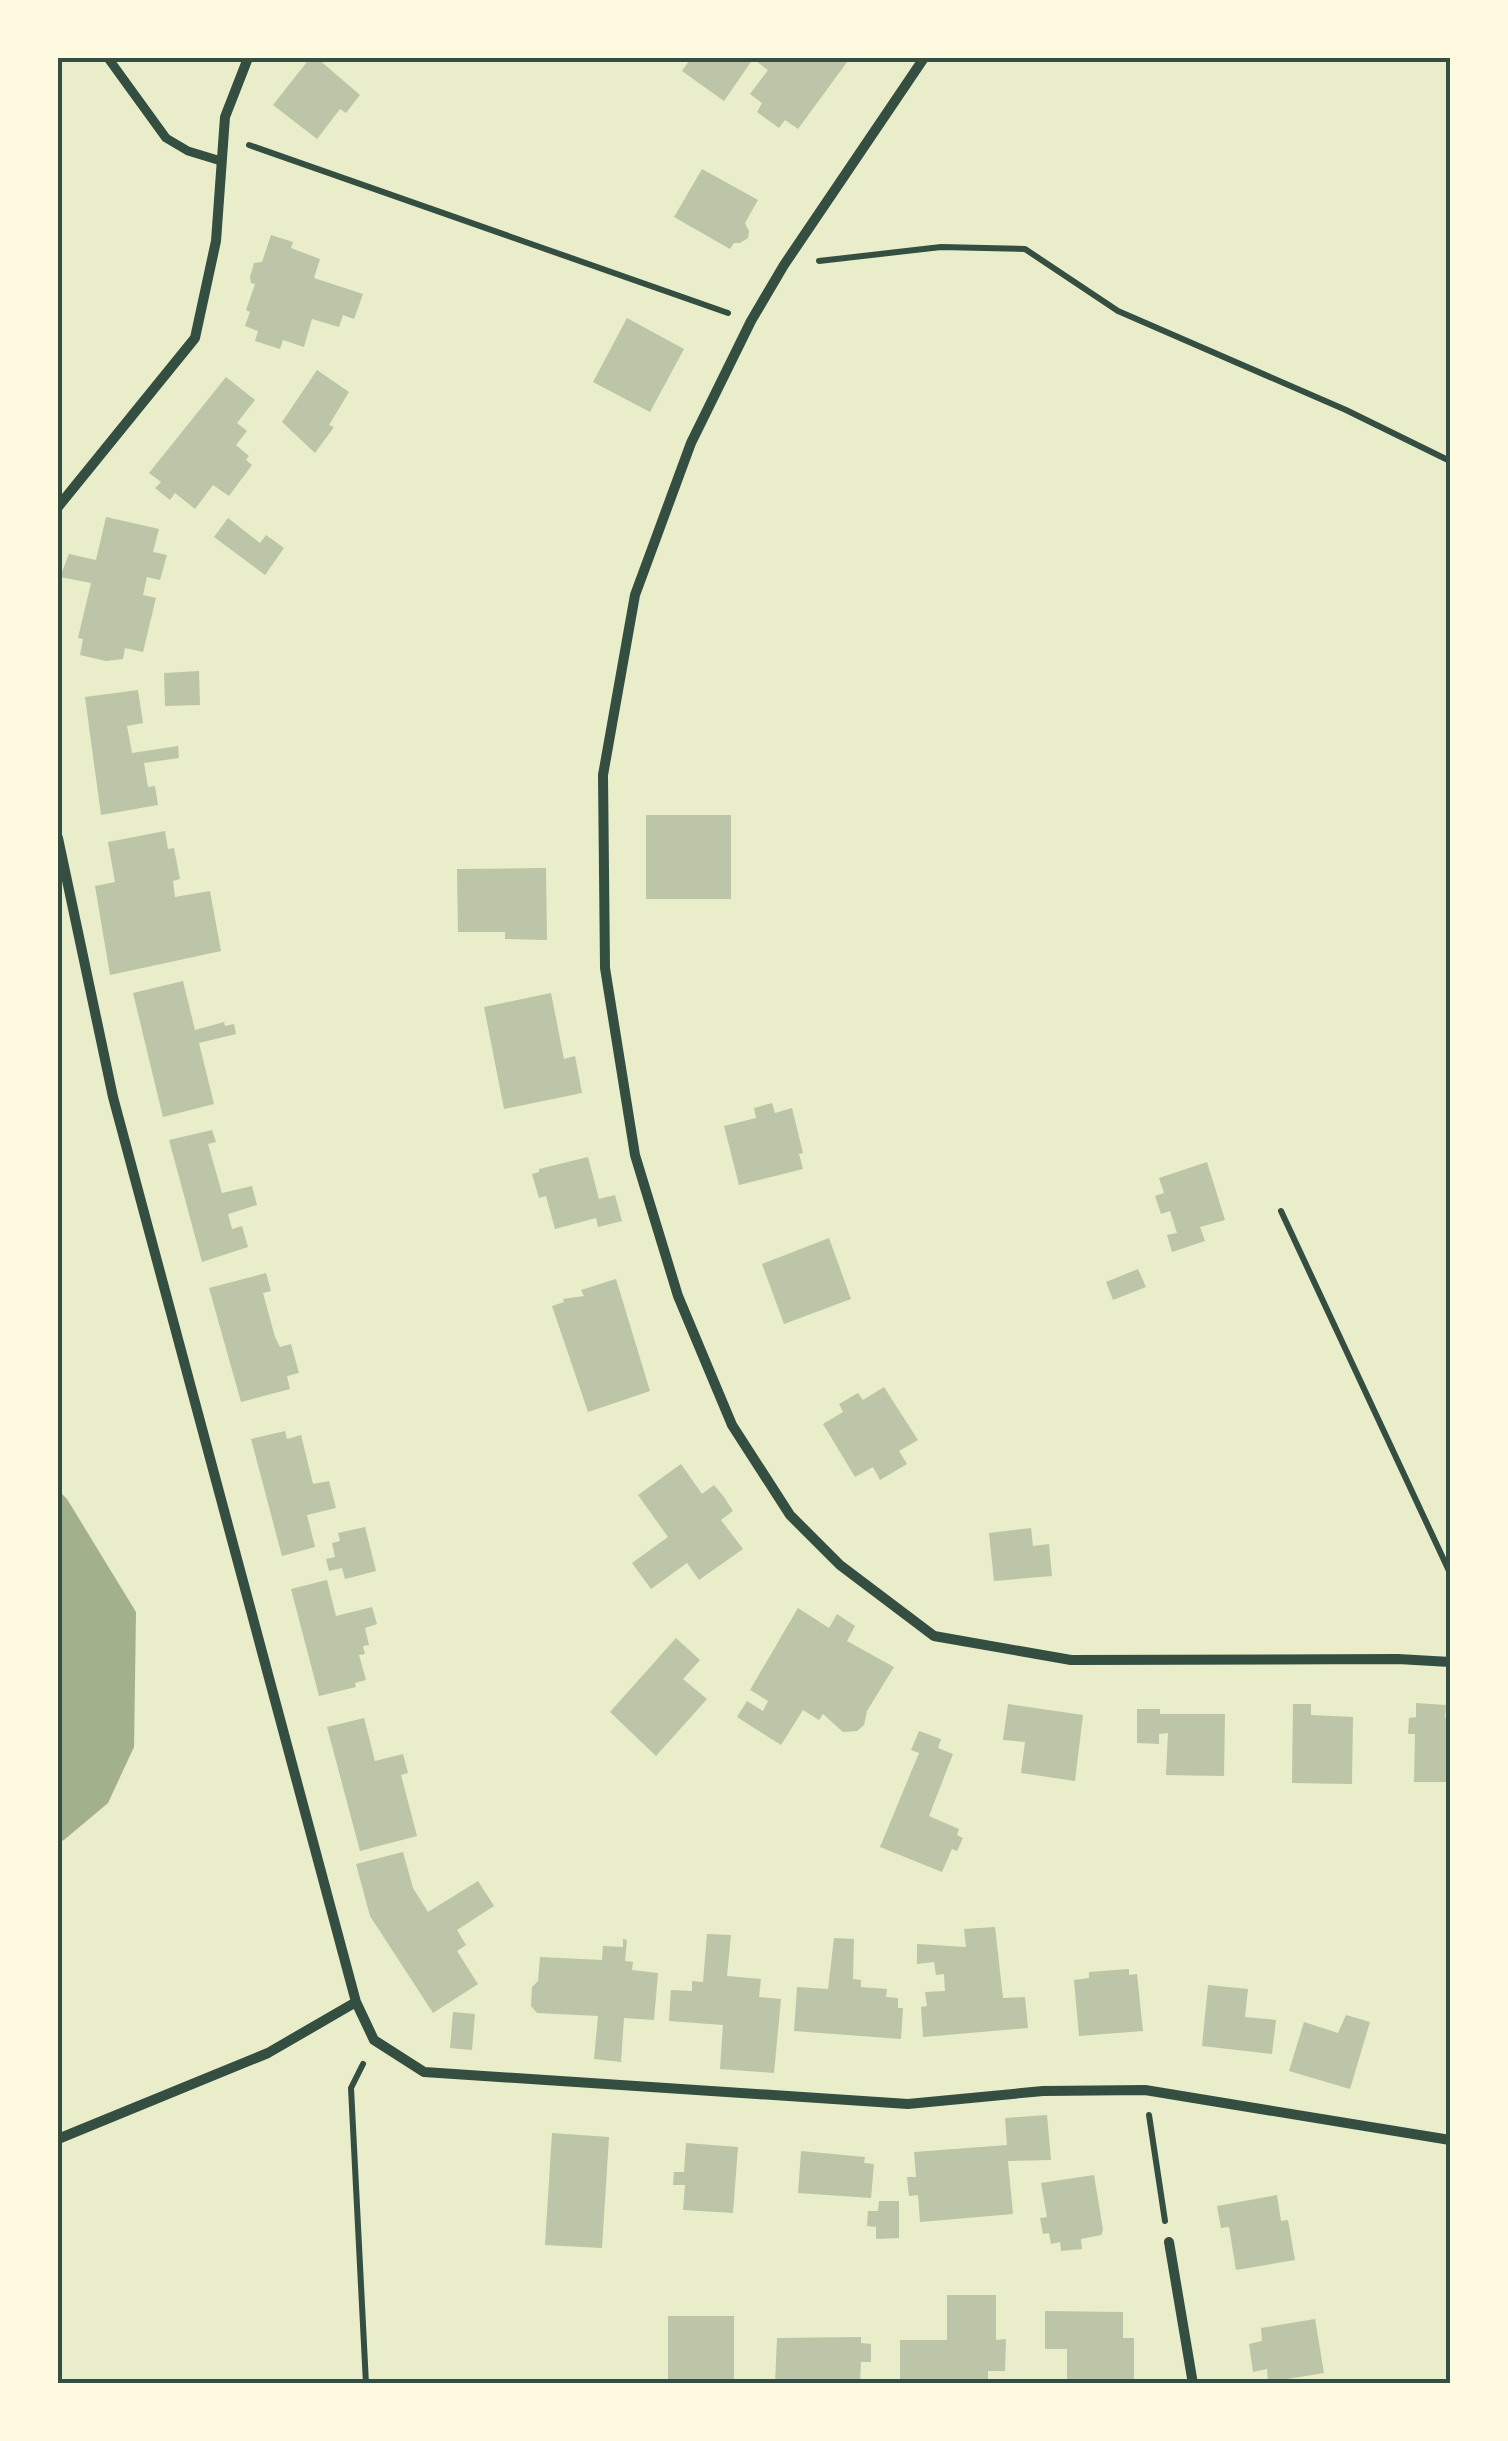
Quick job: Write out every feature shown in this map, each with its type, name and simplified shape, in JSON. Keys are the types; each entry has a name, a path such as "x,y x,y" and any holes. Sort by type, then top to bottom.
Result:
{"street":[{"path":"108,58 166,138 188,151 221,161"},
{"path":"58,507 195,338 216,241 225,117 248,58"},
{"path":"924,58 784,265 752,321 691,444 635,595 603,775 605,968 636,1155 678,1296 732,1424 790,1515 840,1565 934,1636 1071,1660 1450,1662"},
{"path":"58,838 113,1096 356,2002 374,2040 424,2072 908,2104 1043,2092 1144,2090 1450,2140"},
{"path":"58,2139 268,2053 356,2002"},
{"path":"1169,2242 1193,2384"}],"path":[{"path":"224,136 752,321"},
{"path":"784,265 942,247 1026,249 1118,310 1346,410 1450,461"},
{"path":"1281,1211 1450,1573"},
{"path":"366,2384 351,2088 374,2040"},
{"path":"1152,2133 1169,2242"}],"shaded area":[{"path":"58,1490 136,1612 134,1747 108,1803 58,1842"}],"building":[{"path":"310,58 317,58 360,95 346,113 340,109 317,139 273,105"},
{"path":"691,58 850,58 798,129 785,120 779,128 757,112 762,103 750,94 768,70 753,59 724,101 682,71"},
{"path":"702,169 758,200 745,223 748,238 734,243 730,249 674,217"},
{"path":"271,235 293,242 291,248 320,259 314,278 363,294 354,319 343,315 339,327 312,319 304,347 283,340 280,349 255,341 258,331 245,326 255,284 250,277 254,263 262,262"},
{"path":"627,318 684,349 650,412 593,382"},
{"path":"317,370 349,392 329,425 334,427 315,453 282,422"},
{"path":"226,377 255,400 237,423 247,431 236,445 249,456 246,460 252,465 229,496 213,485 195,509 175,493 170,500 155,488 161,482 149,473"},
{"path":"106,517 159,529 153,552 167,555 160,580 147,577 143,595 156,598 143,652 125,648 123,659 106,661 80,655 83,639 78,638 91,583 60,577 69,554 96,560"},
{"path":"228,518 260,543 266,535 284,548 265,575 214,537"},
{"path":"199,671 200,705 165,706 164,673"},
{"path":"138,690 143,723 127,726 132,753 178,746 179,758 144,763 148,787 155,786 158,805 101,815 85,697"},
{"path":"646,815 731,815 731,899 646,899"},
{"path":"165,831 168,849 174,848 180,879 173,881 175,897 210,891 221,951 110,975 95,886 115,882 108,842"},
{"path":"546,868 547,940 505,939 505,932 458,932 457,869"},
{"path":"183,981 195,1030 224,1022 225,1026 234,1024 236,1034 199,1043 214,1104 163,1117 133,993"},
{"path":"551,993 564,1059 575,1056 582,1093 504,1109 484,1007"},
{"path":"772,1103 775,1113 792,1108 803,1169 739,1185 724,1126 756,1118 754,1108"},
{"path":"212,1130 216,1142 208,1144 222,1193 252,1186 257,1205 228,1214 232,1229 242,1226 248,1247 202,1262 169,1140"},
{"path":"588,1157 599,1199 615,1195 622,1221 598,1227 596,1218 555,1229 546,1196 539,1198 532,1174"},
{"path":"1207,1162 1225,1220 1200,1227 1205,1241 1172,1252 1167,1235 1177,1233 1170,1211 1161,1214 1155,1196 1164,1193 1159,1178"},
{"path":"829,1238 851,1299 784,1324 762,1264"},
{"path":"1138,1269 1146,1287 1113,1300 1106,1282"},
{"path":"266,1273 271,1291 263,1293 275,1337 280,1347 291,1344 299,1373 287,1376 290,1389 241,1402 209,1288"},
{"path":"616,1279 650,1391 588,1412 552,1306 564,1302 563,1299 584,1296 581,1290"},
{"path":"884,1387 918,1440 899,1451 907,1464 880,1480 873,1467 855,1477 823,1424 843,1412 839,1404 858,1393 863,1400"},
{"path":"285,1431 287,1439 301,1435 313,1484 329,1481 336,1508 307,1515 315,1547 282,1556 251,1439"},
{"path":"681,1464 702,1494 714,1485 724,1497 733,1511 721,1520 743,1549 699,1580 687,1563 651,1589 632,1563 668,1537 638,1495"},
{"path":"365,1527 376,1571 345,1579 342,1568 329,1571 326,1559 335,1557 332,1543 340,1541 338,1533"},
{"path":"1031,1528 1033,1546 1049,1544 1052,1576 994,1581 989,1533"},
{"path":"327,1580 336,1616 372,1607 377,1624 365,1628 369,1645 363,1646 365,1654 359,1655 366,1680 355,1683 356,1687 319,1696 291,1589"},
{"path":"798,1608 829,1628 837,1614 855,1626 847,1641 894,1667 867,1711 864,1725 857,1731 843,1732 823,1714 819,1720 803,1710 781,1745 737,1717 747,1701 763,1711 768,1701 750,1690"},
{"path":"676,1638 700,1660 683,1679 707,1699 656,1756 610,1712"},
{"path":"1416,1703 1446,1705 1445,1718 1450,1718 1450,1782 1414,1782 1415,1734 1408,1734 1409,1718 1416,1717"},
{"path":"1008,1704 1083,1715 1075,1781 1021,1773 1025,1742 1003,1740"},
{"path":"1293,1704 1311,1704 1311,1715 1353,1717 1352,1784 1292,1783"},
{"path":"1137,1709 1160,1709 1160,1714 1225,1714 1224,1776 1166,1775 1168,1733 1159,1734 1159,1744 1137,1743"},
{"path":"364,1718 375,1761 403,1754 408,1773 401,1775 417,1836 360,1851 327,1727"},
{"path":"919,1731 941,1739 938,1748 953,1754 929,1816 959,1829 957,1835 963,1838 957,1851 952,1849 942,1872 880,1847 919,1753 911,1750"},
{"path":"403,1852 413,1888 428,1912 478,1881 494,1906 457,1930 466,1945 457,1951 478,1984 433,2013 370,1916 356,1864"},
{"path":"995,1927 1003,1998 1025,1997 1028,2028 923,2037 921,2007 927,2006 925,1992 945,1991 944,1974 936,1975 934,1962 917,1964 917,1944 966,1947 964,1929"},
{"path":"707,1934 731,1935 727,1976 761,1979 759,1997 781,1999 774,2073 720,2069 723,2025 669,2021 671,1990 692,1991 692,1981 703,1982"},
{"path":"834,1938 854,1939 853,1979 861,1980 861,1987 887,1989 886,1997 898,1998 898,2008 903,2008 901,2039 794,2031 797,1987 828,1989"},
{"path":"623,1939 627,1940 625,1961 633,1962 632,1970 658,1973 654,2020 624,2018 621,2062 594,2059 598,2016 537,2013 531,2006 532,1987 538,1981 540,1957 602,1960 603,1946 623,1947"},
{"path":"1129,1969 1129,1975 1137,1974 1143,2031 1079,2036 1074,1980 1089,1978 1089,1972"},
{"path":"1208,1985 1248,1989 1245,2017 1276,2020 1272,2054 1202,2046"},
{"path":"453,2012 475,2014 472,2050 450,2048"},
{"path":"1346,2015 1370,2022 1350,2089 1289,2071 1304,2022 1338,2033"},
{"path":"1047,2115 1051,2160 1008,2161 1013,2214 920,2222 918,2195 909,2196 907,2177 916,2177 914,2152 1007,2145 1005,2118"},
{"path":"552,2133 609,2137 602,2248 545,2245"},
{"path":"686,2143 738,2147 733,2213 683,2210 685,2185 673,2185 674,2172 684,2172"},
{"path":"801,2151 865,2157 864,2163 874,2164 871,2198 798,2193"},
{"path":"1094,2175 1101,2235 1081,2239 1082,2249 1061,2251 1060,2242 1051,2244 1049,2233 1043,2234 1040,2218 1047,2217 1041,2183"},
{"path":"1277,2195 1281,2221 1288,2220 1295,2260 1236,2270 1229,2227 1221,2228 1217,2206"},
{"path":"879,2201 899,2201 899,2238 876,2239 876,2227 867,2226 868,2211 878,2211"},
{"path":"947,2295 996,2295 996,2340 1006,2339 1005,2371 988,2371 988,2384 900,2380 900,2340 947,2340"},
{"path":"1045,2311 1123,2312 1123,2338 1134,2338 1134,2384 1067,2384 1067,2349 1045,2349"},
{"path":"668,2316 734,2316 734,2384 668,2384"},
{"path":"1315,2319 1324,2373 1268,2382 1267,2369 1253,2372 1249,2344 1262,2341 1261,2328"},
{"path":"861,2337 861,2343 871,2344 871,2362 861,2362 860,2384 775,2384 777,2338"}]}
